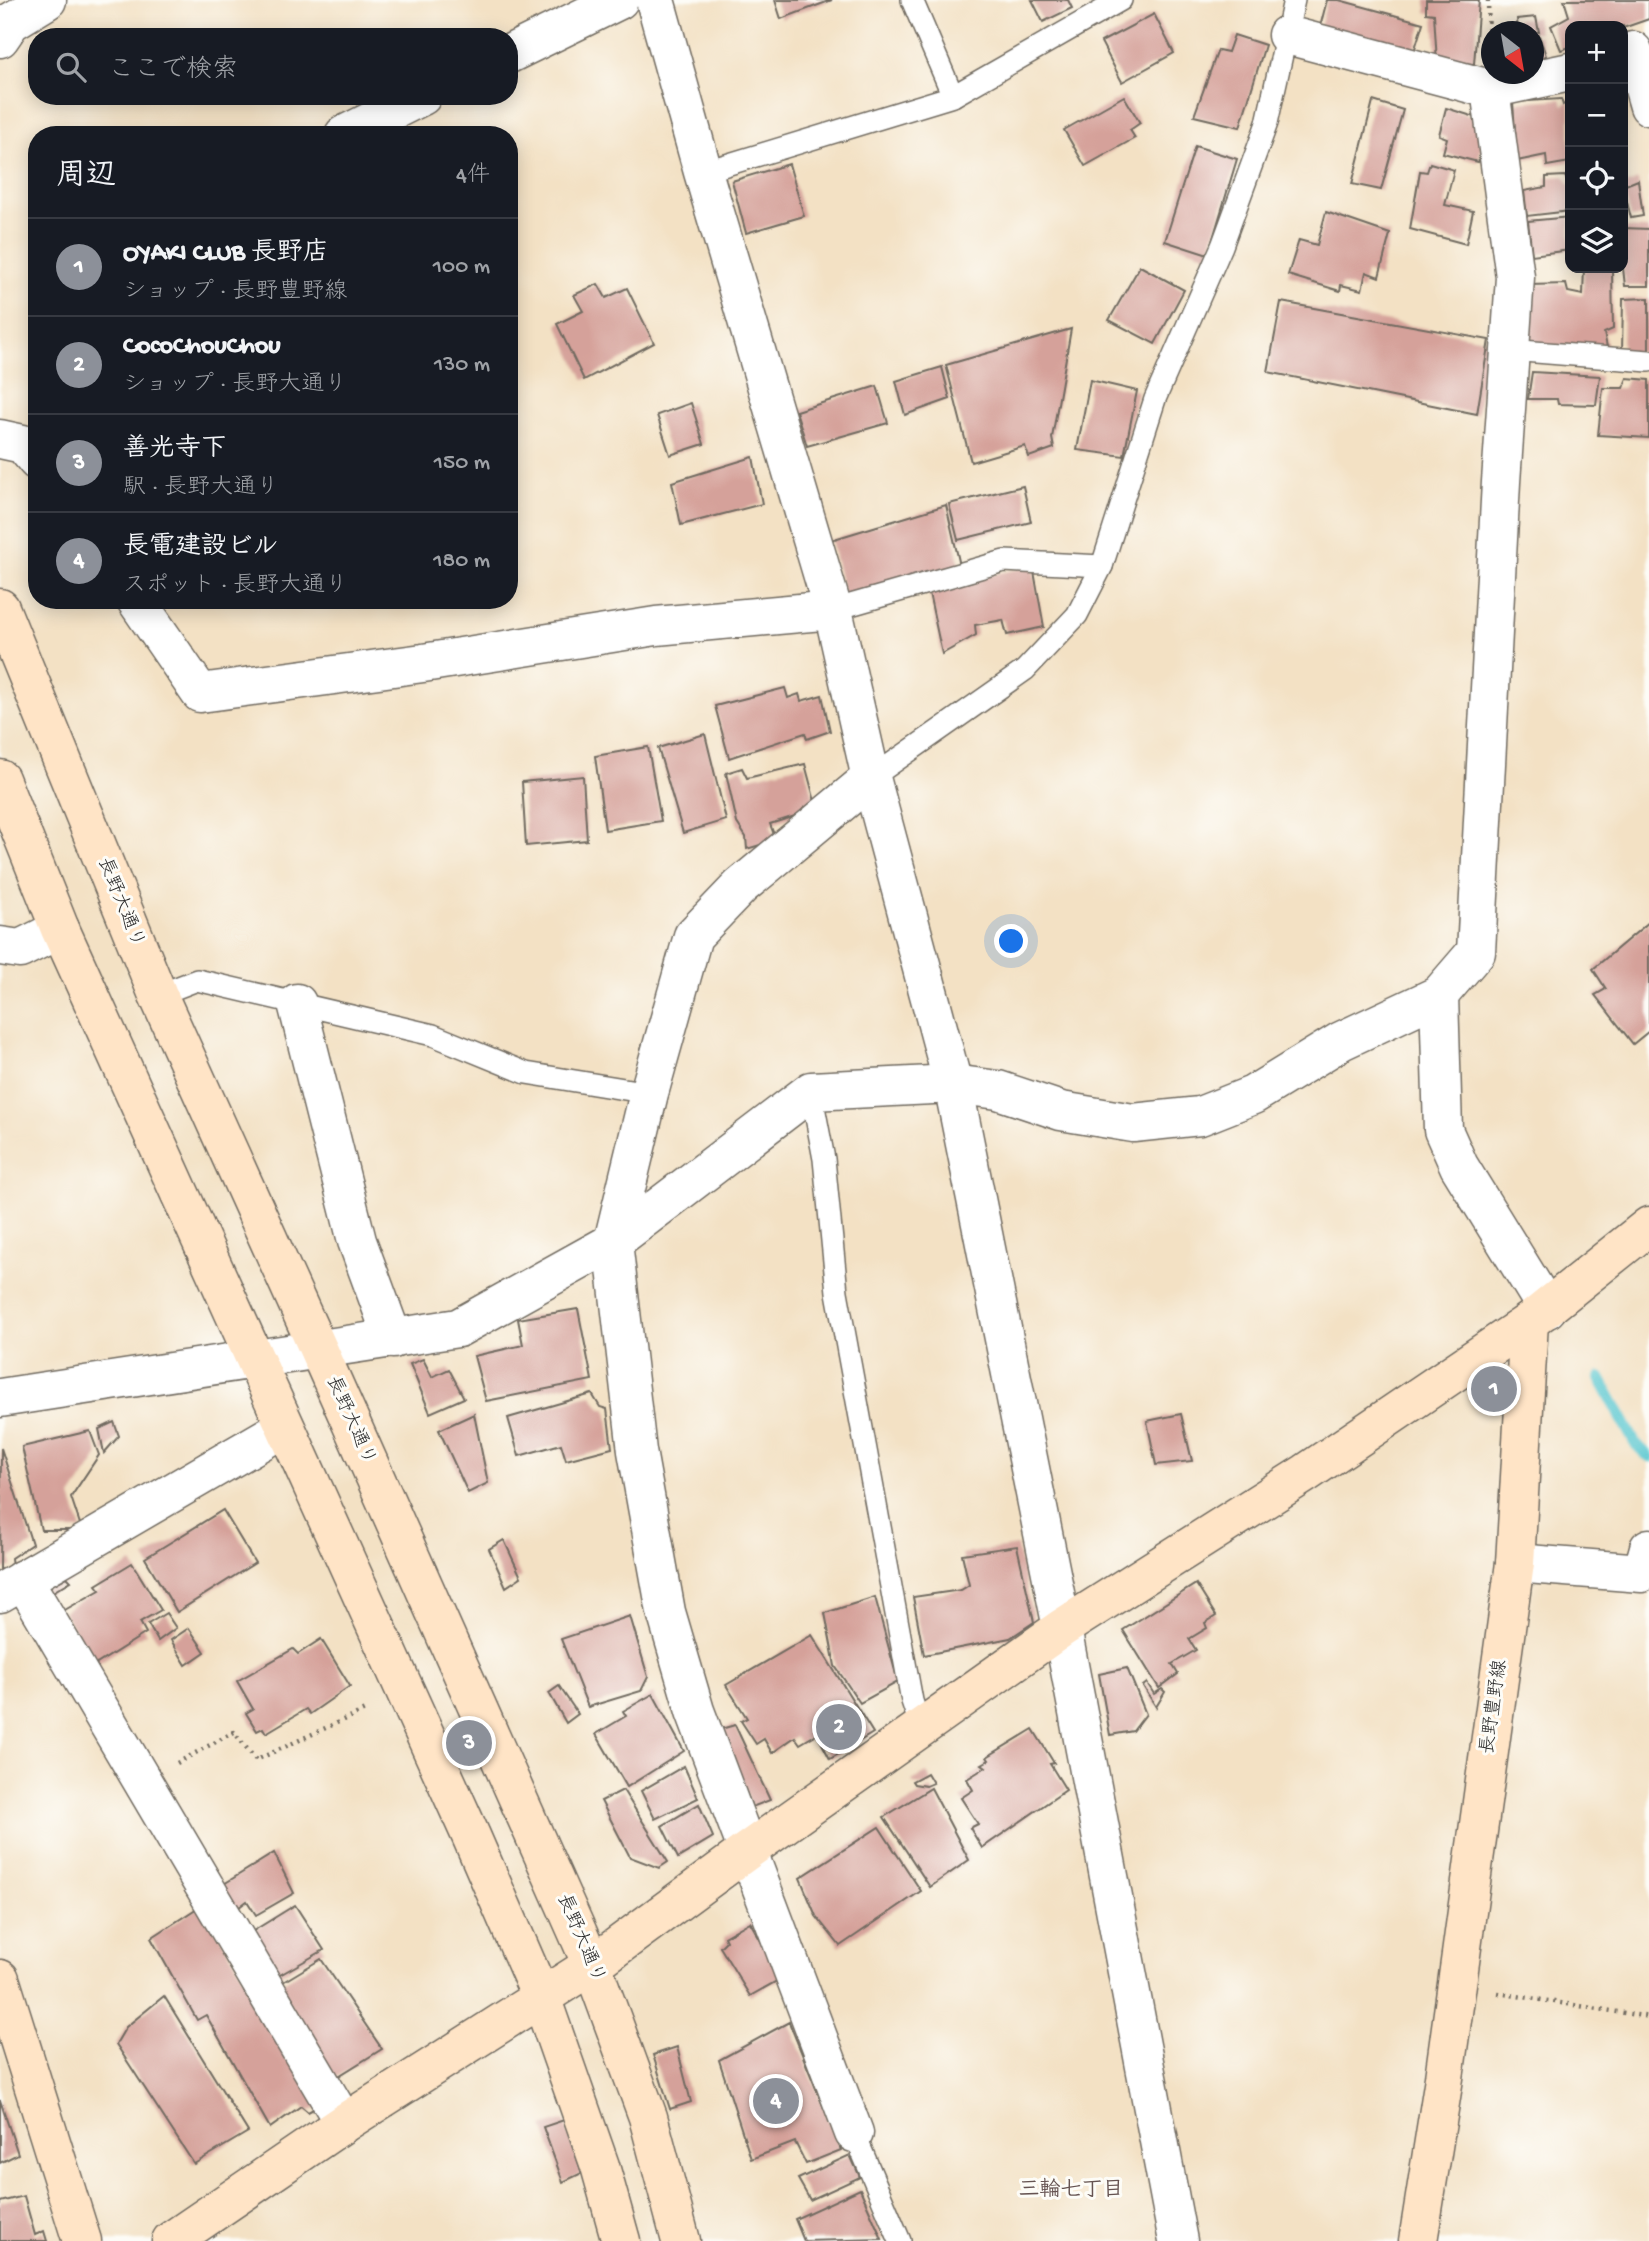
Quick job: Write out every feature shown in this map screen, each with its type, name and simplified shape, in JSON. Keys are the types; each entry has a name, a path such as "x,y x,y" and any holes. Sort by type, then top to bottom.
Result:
{"street":[{"path":"0,38 11,22 47,0"},
{"path":"518,50 619,0"},
{"path":"655,0 703,172 833,610 871,778 953,1084 1062,1628 1178,2241"},
{"path":"1291,18 1490,89 1565,73"},
{"path":"1635,50 1649,106"},
{"path":"0,1398 458,1328 614,1242 811,1091 953,1084 998,1090 1061,1111 1133,1123 1200,1116 1253,1095 1341,1041 1439,995 1476,952 1515,277 1490,89"},
{"path":"362,126 404,105"},
{"name":"長野大通り","path":"0,608 158,995 592,1965 648,2117 681,2241"},
{"path":"142,609 200,693 423,663 656,626 833,610"},
{"path":"854,2133 695,1711 666,1612 637,1451 614,1242 649,1093 692,936 741,886 871,778"},
{"path":"0,779 60,929 541,1997 600,2166 621,2241"},
{"path":"0,946 20,949 60,929"},
{"path":"1439,995 1443,1130 1459,1166 1538,1316"},
{"path":"297,1003 357,1241 393,1339"},
{"path":"171,2241 344,2123 592,1965 747,1851 1062,1628 1306,1473 1538,1316 1649,1226"},
{"name":"長野豊野線","path":"1418,2241 1515,1563 1538,1316"},
{"path":"285,1427 11,1586 143,1782 344,2123"},
{"path":"1515,1563 1642,1573 1649,1548"},
{"path":"0,1979 82,2241"}],"lane":[{"path":"912,0 953,96"},
{"path":"703,172 953,96 1121,0"},
{"path":"871,778 1025,670 1077,615 1102,566 1155,399 1222,246 1267,123 1291,18"},
{"path":"1510,350 1649,360"},
{"path":"833,610 1004,561 1102,566"},
{"path":"158,995 197,980 433,1035 527,1073 649,1093"},
{"path":"811,1091 824,1159 837,1292 858,1416 912,1701 922,1728"},
{"path":"854,2133 900,2241"}],"path":[{"path":"143,1782 234,1732 256,1760 405,1692"},
{"path":"1456,1986 1649,2017"}],"building":[{"path":"775,0 832,0 781,19"},
{"path":"1032,0 1068,0 1072,8 1043,22"},
{"path":"1327,0 1339,0 1423,23 1412,58 1319,31"},
{"path":"1426,0 1479,0 1474,64 1437,62 1434,14 1426,13"},
{"path":"1564,0 1649,0 1649,19 1628,26 1628,21 1565,21 1565,49 1561,50 1551,26 1569,16"},
{"path":"1154,14 1174,53 1122,82 1101,42"},
{"path":"1536,17 1537,21 1517,21"},
{"path":"1234,35 1265,45 1240,127 1194,116 1218,50 1228,52"},
{"path":"1124,96 1140,123 1130,130 1135,138 1085,166 1064,130"},
{"path":"1561,99 1563,105 1565,104 1565,163 1547,166 1546,155 1517,161 1513,102"},
{"path":"1373,101 1403,110 1381,190 1352,184"},
{"path":"1446,108 1488,121 1478,162 1443,153 1447,138 1439,135"},
{"path":"1195,146 1237,159 1208,255 1165,241"},
{"path":"1430,163 1454,170 1445,205 1473,211 1466,244 1410,229 1420,171 1427,172"},
{"path":"789,164 804,216 746,233 732,181"},
{"path":"1565,176 1565,212 1527,216 1524,191 1546,187 1546,177"},
{"path":"1638,180 1643,216 1631,218 1628,184"},
{"path":"1326,212 1390,234 1379,277 1366,272 1362,290 1341,285 1340,291 1288,275 1299,240 1317,245"},
{"path":"1565,217 1565,251 1532,255 1528,221"},
{"path":"1628,228 1649,229 1649,286 1625,286 1624,273 1628,273"},
{"path":"1140,266 1184,290 1155,344 1109,320"},
{"path":"1584,273 1612,273 1613,329 1604,333 1607,347 1527,346 1529,285 1566,284 1568,292 1583,295"},
{"path":"598,284 606,298 627,288 654,343 584,380 557,324 583,311 574,295"},
{"path":"1649,298 1649,352 1622,353 1623,299"},
{"path":"1281,302 1489,340 1477,414 1268,372"},
{"path":"1071,329 1052,438 1054,448 1029,457 1025,446 971,462 946,365"},
{"path":"942,367 950,399 905,415 896,381"},
{"path":"1532,372 1600,376 1596,405 1558,404 1557,399 1528,399"},
{"path":"1627,378 1649,380 1649,438 1598,435 1603,388 1623,388"},
{"path":"1090,380 1137,391 1124,456 1077,450"},
{"path":"877,386 888,423 807,446 796,411"},
{"path":"691,403 704,444 670,455 657,415"},
{"path":"753,457 762,504 681,525 672,482"},
{"path":"1023,486 1031,522 958,540 949,504"},
{"path":"946,505 961,570 845,601 831,540"},
{"path":"1033,566 1044,627 1007,635 1003,620 975,625 976,635 942,654 928,588"},
{"path":"785,688 788,698 799,694 801,701 822,695 830,731 807,739 805,733 729,758 715,706"},
{"path":"705,734 726,820 683,833 658,748"},
{"path":"648,747 661,821 605,830 595,756"},
{"path":"805,764 817,809 770,824 776,840 747,849 746,837 737,823 726,773 742,768 747,778"},
{"path":"583,776 587,840 526,846 522,782"},
{"path":"1649,922 1649,1031 1633,1044 1595,995 1606,989 1593,969"},
{"path":"578,1309 592,1380 486,1401 474,1356 523,1345 518,1319"},
{"path":"423,1359 432,1377 449,1369 464,1398 430,1413 410,1364"},
{"path":"592,1394 600,1407 607,1409 612,1448 566,1460 561,1444 519,1456 508,1418"},
{"path":"474,1414 488,1483 468,1493 439,1430"},
{"path":"1181,1414 1192,1461 1156,1465 1147,1421"},
{"path":"114,1422 119,1436 104,1453 99,1429"},
{"path":"90,1431 99,1455 71,1497 82,1530 41,1530 22,1447"},
{"path":"1,1448 32,1544 11,1558 12,1566 0,1570"},
{"path":"223,1510 255,1563 177,1612 145,1558"},
{"path":"504,1540 521,1577 506,1587 489,1549"},
{"path":"1017,1546 1034,1622 1010,1638 924,1655 913,1597 961,1590 969,1585 962,1554"},
{"path":"132,1563 161,1610 140,1622 146,1633 95,1665 63,1611 100,1590 96,1585"},
{"path":"67,1577 71,1581 46,1596 41,1591"},
{"path":"1196,1584 1216,1616 1205,1623 1207,1628 1189,1639 1196,1650 1172,1664 1178,1674 1159,1688 1123,1630"},
{"path":"875,1597 898,1682 860,1703 835,1666 825,1613"},
{"path":"166,1613 176,1628 158,1641 148,1624"},
{"path":"630,1616 648,1677 641,1691 588,1707 561,1639"},
{"path":"189,1628 205,1652 186,1665 171,1640"},
{"path":"812,1635 873,1733 830,1759 817,1734 800,1744 795,1737 772,1753 764,1739 756,1744 741,1721 747,1718 726,1685"},
{"path":"321,1639 350,1686 310,1714 306,1709 266,1733 263,1728 257,1731 246,1713 253,1709 237,1681 293,1649 298,1654"},
{"path":"1127,1668 1146,1714 1133,1731 1110,1735 1099,1674"},
{"path":"1147,1683 1154,1694 1162,1689 1165,1692 1156,1707 1143,1686"},
{"path":"559,1686 578,1714 566,1723 549,1693"},
{"path":"653,1694 684,1751 627,1787 596,1734 626,1716 623,1711"},
{"path":"735,1725 770,1800 752,1807 721,1729"},
{"path":"1033,1729 1054,1763 1050,1764 1066,1790 982,1848 970,1828 978,1824 961,1798 973,1790 967,1779 986,1767 982,1764 989,1760 987,1757"},
{"path":"684,1766 698,1798 655,1819 641,1791"},
{"path":"927,1773 933,1783 926,1786 914,1784 912,1781"},
{"path":"931,1788 969,1860 930,1887 884,1817"},
{"path":"623,1790 668,1862 659,1868 630,1857 601,1801"},
{"path":"699,1804 713,1837 678,1858 662,1826"},
{"path":"879,1827 921,1891 840,1946 816,1916 800,1878"},
{"path":"274,1853 294,1893 256,1915 247,1901 234,1911 219,1887"},
{"path":"202,1905 319,2106 308,2112 301,2106 270,2128 206,2015 197,2020 151,1938"},
{"path":"295,1905 324,1950 271,1980 245,1936"},
{"path":"750,1922 782,1978 750,1996 720,1947 726,1941 724,1937"},
{"path":"321,1959 382,2049 332,2080 278,1985"},
{"path":"164,1996 248,2132 194,2164 116,2044 126,2027"},
{"path":"789,2022 841,2150 806,2164 795,2142 751,2159 719,2060"},
{"path":"677,2047 691,2102 670,2109 653,2055"},
{"path":"0,2100 18,2154 0,2163"},
{"path":"564,2120 582,2173 563,2182 543,2127"},
{"path":"850,2155 860,2177 810,2200 798,2179"},
{"path":"860,2189 882,2239 804,2241 795,2219"},
{"path":"24,2196 35,2235 44,2231 47,2241 0,2241 0,2202"}],"waterway":[{"path":"1600,1378 1635,1443 1649,1457"}],"place":[{"name":"OYAKI CLUB 長野店","path":"1494,1389"},
{"name":"CocoChouChou","path":"839,1727"},
{"name":"善光寺下","path":"469,1743"},
{"name":"長電建設ビル","path":"776,2101"}],"district":[{"name":"三輪七丁目","path":"1071,2191"}]}
